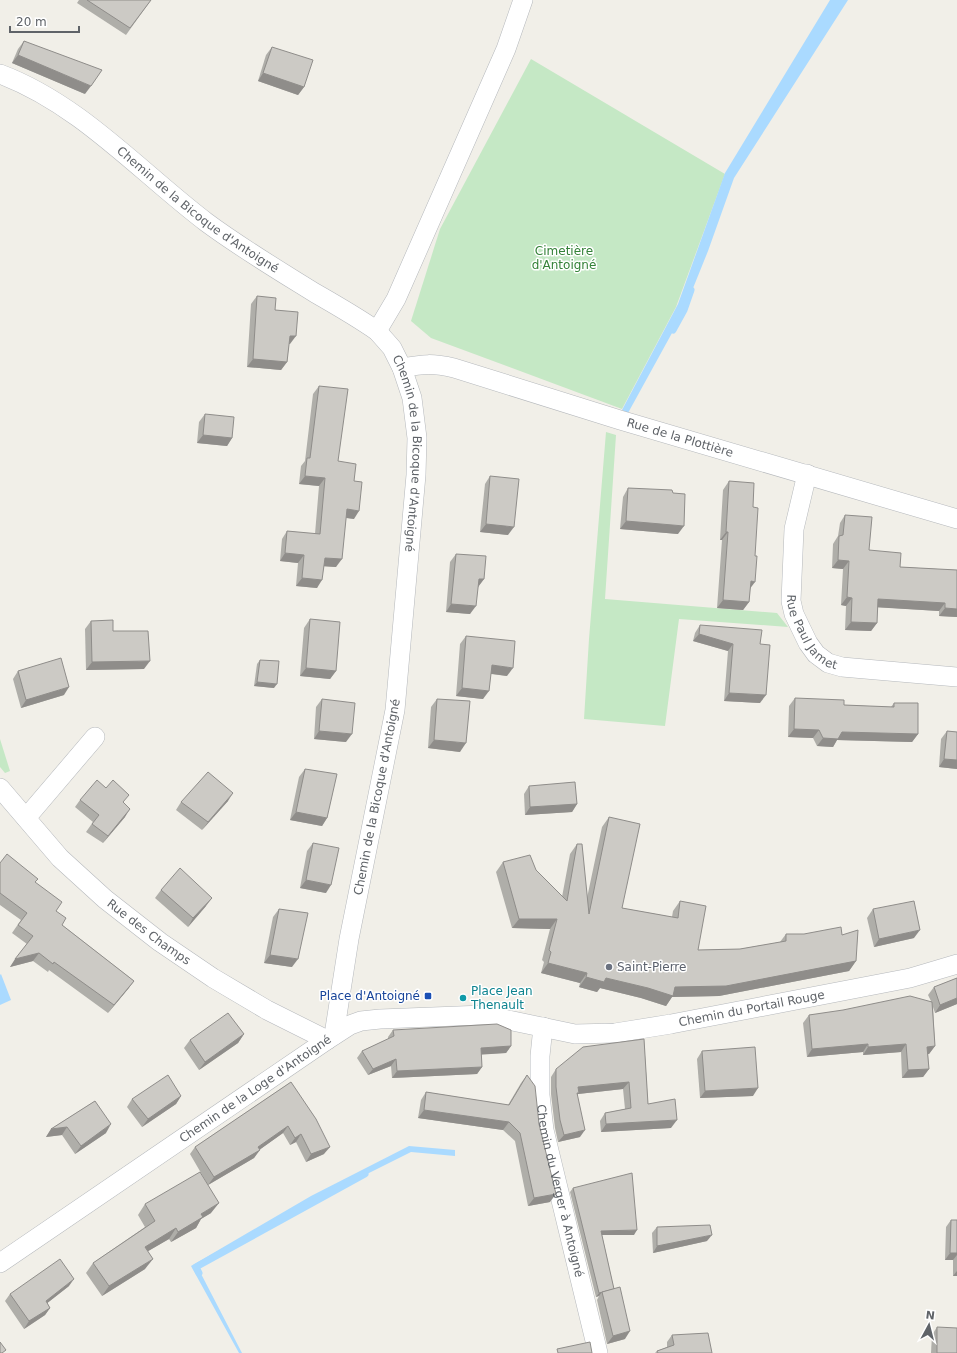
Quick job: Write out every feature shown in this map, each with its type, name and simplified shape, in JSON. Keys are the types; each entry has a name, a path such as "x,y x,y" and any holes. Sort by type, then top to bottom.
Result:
{"street":[{"path":"377,331 400,292 506,49 523,0"},
{"name":"Chemin de la Bicoque d'Antoigné","path":"0,74 44,94 77,115 174,197 207,222 241,246 377,331 392,348 402,368 412,398 417,438 416,475 395,710 330,1037"},
{"name":"Rue de la Plottière","path":"402,368 422,364 437,364 454,368 620,420 957,519"},
{"name":"Rue Paul Jamet","path":"807,474 794,529 791,601 794,614 808,643 816,654 828,663 842,667 957,677"},
{"path":"26,818 96,737"},
{"name":"Rue des Champs","path":"0,788 66,863 105,899 160,942 226,986 267,1010 330,1037"},
{"name":"Chemin du Portail Rouge","path":"543,1027 575,1034 615,1033 636,1030 910,978 957,964"},
{"name":"Chemin de la Loge d'Antoigné","path":"0,1263 330,1037 350,1025 361,1021 380,1019 484,1015 543,1027"},
{"name":"Chemin du Verger à Antoigné","path":"543,1027 540,1056 540,1095 544,1130 598,1353"}],"green space":[{"name":"Cimetière d'Antoigné","path":"531,59 725,174 676,307 622,409 431,338 411,321 440,229"},
{"path":"606,432 616,435 605,599 777,613 788,627 679,619 665,726 584,719"},
{"path":"0,739 10,771 5,773 0,767"}],"water":[{"path":"830,0 848,0 734,178 708,251 683,313 628,413 622,410 678,304 725,173"},
{"path":"1,974 11,1000 0,1005 0,975"},
{"path":"409,1146 455,1150 455,1156 411,1152 339,1188 197,1266 242,1353 239,1353 191,1266 311,1196"}],"building":[{"path":"87,0 151,0 130,28"},
{"path":"24,41 102,70 91,86 18,55"},
{"path":"272,47 313,60 304,87 263,73"},
{"path":"257,296 276,298 275,310 298,312 296,336 290,336 287,362 253,359"},
{"path":"319,386 348,389 338,461 356,464 354,481 362,482 359,511 347,509 342,559 325,558 322,580 302,578 304,555 285,553 287,531 320,534 325,478 305,476 307,458 310,458"},
{"path":"205,414 234,417 232,438 203,435"},
{"path":"490,476 519,479 514,527 486,524"},
{"path":"729,481 754,483 753,507 758,508 755,556 757,556 755,582 751,581 749,602 723,600 728,532 726,532"},
{"path":"628,488 672,490 673,493 685,494 684,526 626,521"},
{"path":"845,515 872,517 869,550 901,553 900,567 957,570 957,609 945,608 945,603 878,599 877,623 851,622 852,598 847,597 849,561 838,560 839,536 843,535"},
{"path":"456,554 486,556 484,579 479,579 476,606 451,604"},
{"path":"310,619 340,622 336,671 306,668"},
{"path":"113,620 113,631 148,631 150,661 92,662 91,621"},
{"path":"700,625 762,630 760,644 770,645 766,695 729,693 733,644 699,634"},
{"path":"466,636 515,641 513,668 492,665 489,691 462,688"},
{"path":"61,658 69,687 26,700 18,671"},
{"path":"260,660 279,661 277,684 257,682"},
{"path":"795,698 844,700 844,705 894,707 894,703 918,703 918,734 842,732 838,739 823,738 819,730 794,729"},
{"path":"322,699 355,703 352,734 319,731"},
{"path":"437,699 470,701 466,743 434,740"},
{"path":"947,731 957,732 957,760 944,759"},
{"path":"305,769 337,774 327,818 296,812"},
{"path":"208,772 233,793 208,822 181,802"},
{"path":"97,780 106,788 113,780 129,795 123,802 130,809 108,836 92,824 99,815 80,800"},
{"path":"575,782 577,804 530,807 529,786"},
{"path":"609,817 640,824 622,908 678,918 680,901 706,906 698,950 740,949 786,941 786,934 804,934 841,927 842,935 858,930 856,961 726,986 675,987 673,996 648,988 606,978 604,982 586,977 587,973 548,963 551,952 549,950 557,919 519,919 503,862 530,855 536,870 567,901 577,844 582,844 589,914"},
{"path":"313,843 339,848 331,885 306,880"},
{"path":"7,854 38,879 35,882 62,902 56,911 66,918 62,925 134,981 114,1005 39,953 15,959 33,936 18,925 27,913 0,893 0,863"},
{"path":"180,868 212,898 193,918 161,890"},
{"path":"914,901 920,930 879,939 873,909"},
{"path":"279,909 308,913 298,959 270,955"},
{"path":"957,978 957,998 940,1005 934,987"},
{"path":"910,996 932,1002 935,1046 927,1047 929,1069 908,1070 906,1044 868,1047 868,1044 812,1049 809,1015 843,1010"},
{"path":"228,1013 244,1034 205,1062 190,1040"},
{"path":"497,1024 511,1030 511,1046 481,1048 482,1067 397,1071 396,1059 373,1069 362,1051 394,1036 393,1030"},
{"path":"644,1039 648,1104 675,1099 677,1120 606,1124 605,1113 631,1108 629,1082 578,1087 579,1093 577,1093 585,1130 564,1135 560,1120 556,1087 556,1069 583,1047"},
{"path":"755,1047 758,1088 705,1091 702,1051"},
{"path":"168,1075 181,1096 148,1119 132,1099"},
{"path":"527,1075 535,1086 539,1124 556,1194 534,1198 520,1133 509,1122 424,1110 426,1092 509,1105"},
{"path":"291,1082 316,1119 330,1147 311,1154 301,1134 295,1138 288,1126 258,1147 260,1150 214,1177 195,1147"},
{"path":"95,1101 111,1124 81,1146 67,1127 51,1129"},
{"path":"200,1172 219,1203 201,1214 203,1217 178,1232 176,1228 145,1247 153,1259 109,1286 93,1263 155,1221 145,1204"},
{"path":"632,1173 637,1230 601,1231 614,1289 599,1293 573,1188"},
{"path":"951,1220 957,1220 957,1253 950,1253"},
{"path":"710,1225 712,1235 657,1246 657,1227"},
{"path":"60,1259 74,1279 46,1301 50,1308 29,1321 10,1294"},
{"path":"620,1287 630,1331 613,1336 602,1292"},
{"path":"937,1327 957,1328 957,1353 937,1353"},
{"path":"708,1333 712,1353 658,1353 657,1351 674,1345 672,1335"},
{"path":"0,1342 6,1350 2,1353 0,1353"},
{"path":"590,1342 592,1353 558,1353 557,1349"}],"waterway":[{"path":"673,330 684,310 691,290"},
{"path":"199,1273 196,1267 365,1174"}],"place":[{"name":"Saint-Pierre","path":"609,967"},
{"name":"Place d'Antoigné","path":"428,996"},
{"name":"Place Jean Thenault","path":"463,998"}]}
